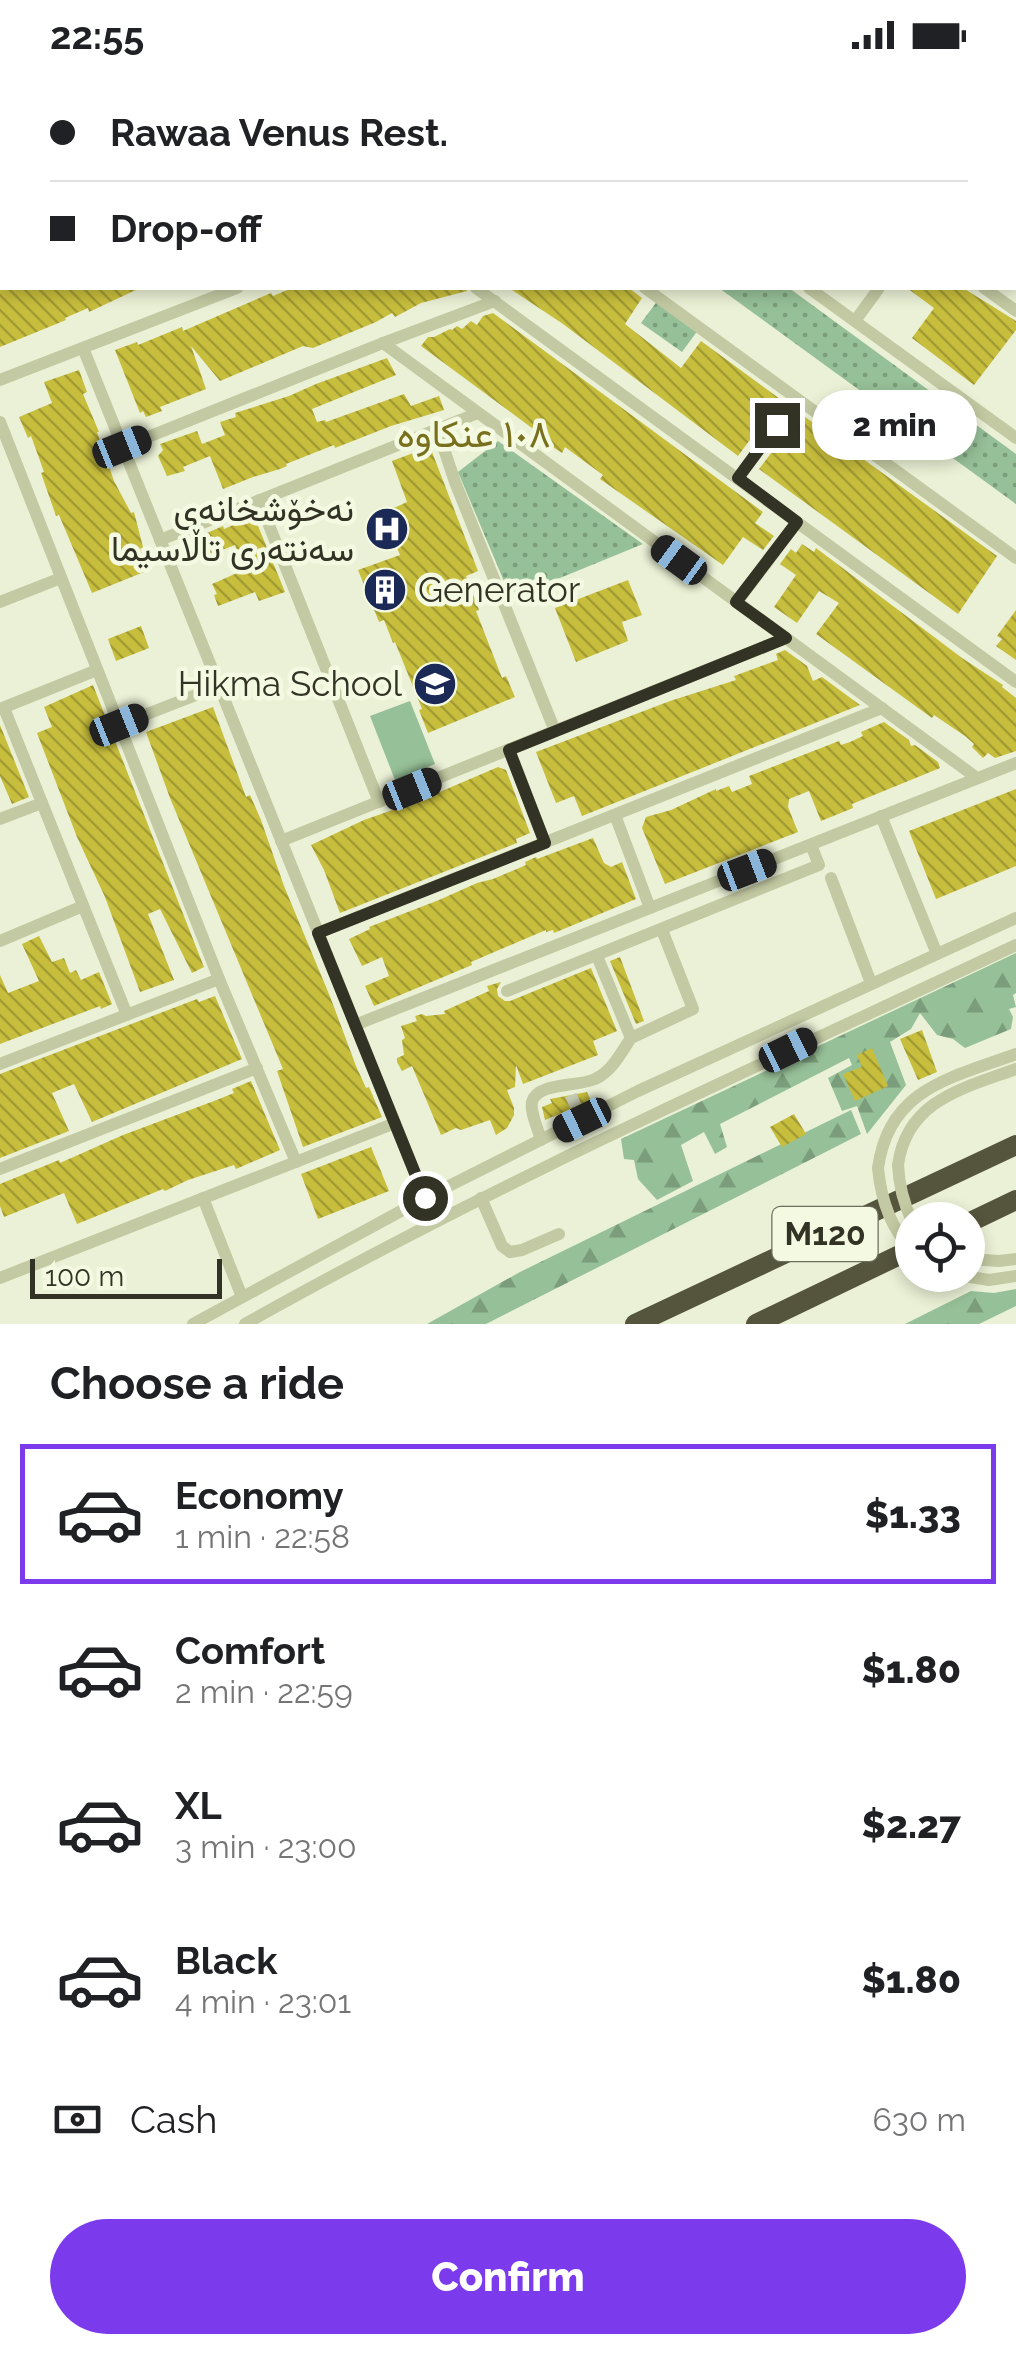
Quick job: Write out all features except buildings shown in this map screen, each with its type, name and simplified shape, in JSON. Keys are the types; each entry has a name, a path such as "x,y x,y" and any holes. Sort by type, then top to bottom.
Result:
{"highway":[{"name":"M120","path":"634,1324 1016,1145"},
{"path":"985,1215 1016,1200"},
{"name":"M120","path":"756,1324 895,1258"}],"street":[{"path":"0,380 221,290"},
{"path":"479,290 1016,682"},
{"path":"648,290 1016,558"},
{"path":"812,290 1016,438"},
{"path":"856,321 878,290"},
{"path":"987,290 1016,311"},
{"path":"122,447 495,301"},
{"path":"383,343 977,778"},
{"path":"82,348 425,1198"},
{"path":"738,478 797,399"},
{"path":"160,540 478,412"},
{"path":"0,422 296,1162"},
{"path":"436,428 556,731"},
{"path":"259,500 379,802"},
{"path":"736,602 797,522"},
{"path":"0,602 61,578"},
{"path":"281,841 786,638"},
{"path":"98,670 2,708 127,1015"},
{"path":"119,725 218,686"},
{"path":"318,933 882,708"},
{"path":"509,750 545,843"},
{"path":"355,1025 1016,763"},
{"path":"0,819 42,802"},
{"path":"614,815 650,908"},
{"path":"881,816 937,954"},
{"path":"507,991 819,866 811,845"},
{"path":"830,878 872,983"},
{"path":"0,941 83,906"},
{"path":"541,1140 531,1104 541,1090 574,1102 659,1081 1016,918"},
{"path":"192,1324 541,1140 574,1102 577,1085 608,1071 631,1038 693,1009 662,930"},
{"path":"245,1324 480,1198 1016,945"},
{"path":"597,956 631,1038"},
{"path":"0,1064 220,979"},
{"path":"895,1228 880,1189 878,1168 885,1137 899,1112 942,1081 1016,1054"},
{"path":"0,1168 257,1068"},
{"path":"904,1202 898,1165 900,1148 910,1128 926,1110 952,1093 1016,1070"},
{"path":"659,1081 670,1106"},
{"path":"0,1278 395,1123"},
{"path":"203,1198 242,1298"},
{"path":"480,1198 502,1246 510,1252 559,1234"},
{"path":"985,1259 1016,1259"},
{"path":"985,1279 1016,1276"}],"green space":[{"path":"722,290 792,290 1016,454 1016,504"},
{"path":"661,296 701,326 682,352 641,323"},
{"path":"498,441 643,544 511,598 458,472"},
{"path":"410,701 435,764 395,780 370,716"},
{"path":"1016,953 1016,1007 1009,1009 1013,1017 1011,1029 965,1048 953,1039 937,1035 920,1013 911,1029 890,1042 906,1085 867,1134 857,1106 842,1111 828,1078 852,1065 849,1058 720,1124 727,1147 715,1154 704,1132 681,1145 693,1181 657,1200 638,1179 634,1160 624,1159 621,1139"},
{"path":"851,1110 861,1134 486,1324 427,1324 520,1272"},
{"path":"1016,1289 1016,1306 979,1324 905,1324 969,1292"}],"tunnel":[{"path":"571,1095 576,1107"}],"place":[{"name":"نەخۆشخانەی سەنتەری تاڵاسیما","path":"387,529"},
{"name":"Generator","path":"385,590"},
{"name":"Hikma School","path":"435,684"}],"district":[{"name":"١٠٨ عنکاوە","path":"474,434"}],"route":[{"path":"425,1198 318,933 545,843 509,750 786,638 736,602 797,522 738,478 777,425"}]}
